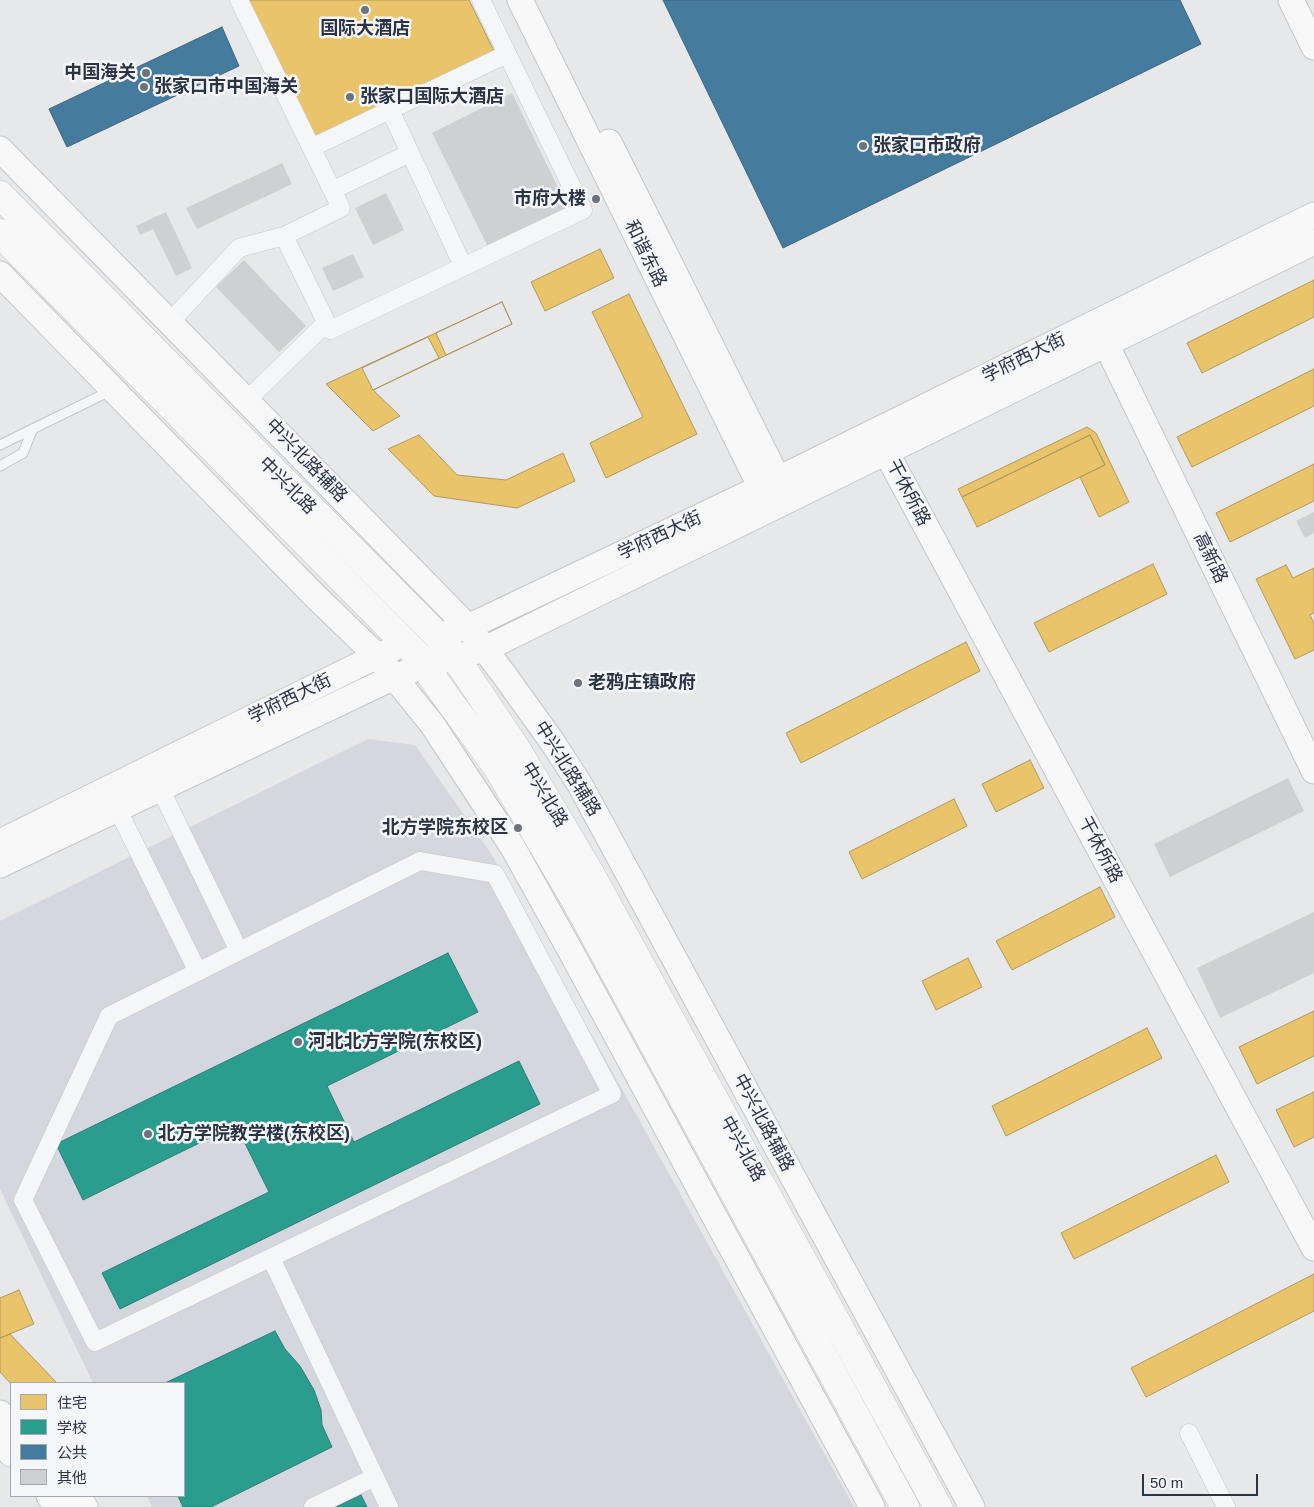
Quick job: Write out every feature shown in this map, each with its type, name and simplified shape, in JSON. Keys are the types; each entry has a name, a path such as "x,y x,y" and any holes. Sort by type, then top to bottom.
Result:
{"main road":[{"name":"中兴北路","path":"0,195 437,635 455,657 522,758 592,875 938,1507"},
{"name":"中兴北路","path":"0,233 420,658 497,767 578,905 904,1507"}],"street":[{"path":"170,322 239,248 284,236 342,208 239,0"},
{"path":"284,236 330,330 583,210 481,0"},
{"name":"和谐东路","path":"520,0 774,494"},
{"name":"和谐东路","path":"538,0 774,494"},
{"path":"1291,0 1314,47"},
{"path":"313,148 507,54"},
{"path":"390,110 463,266"},
{"name":"中兴北路辅路","path":"0,149 468,627 551,740 578,784 972,1507"},
{"path":"333,190 410,153"},
{"name":"学府西大街","path":"0,865 394,677 424,666 485,649 774,494 1314,215"},
{"name":"学府西大街","path":"0,842 376,656 437,635 468,627 774,494 886,452 1314,242"},
{"path":"0,274 376,656 432,724 512,846 580,967 872,1507"},
{"path":"247,400 326,322"},
{"name":"高新路","path":"1106,344 1314,771"},
{"name":"干休所路","path":"886,452 1314,1248"},
{"path":"160,788 239,951"},
{"path":"117,808 198,972"},
{"path":"420,861 495,874 612,1094 95,1342 23,1200 109,1016 239,951 420,861"},
{"path":"271,1258 389,1507"},
{"path":"0,1412 10,1423"},
{"path":"1189,1433 1226,1507"},
{"path":"0,1442 10,1453"},
{"path":"313,1507 375,1477"},
{"path":"50,1497 58,1507"},
{"path":"77,1497 85,1507"}],"lane":[{"path":"0,445 113,390"},
{"path":"0,466 23,453 34,428"}],"shaded area":[{"name":"河北北方学院(东校区)","path":"368,739 415,745 492,855 854,1507 152,1507 147,1497 185,1497 185,1382 93,1382 0,1189 0,921"}],"building: 住宅":[{"name":"张家口国际大酒店","path":"250,0 469,0 495,53 316,140 249,7"},
{"path":"600,249 614,278 545,311 531,282"},
{"path":"1314,280 1314,317 1202,373 1187,343"},
{"path":"629,294 697,434 606,478 590,443 643,417 592,312"},
{"path":"502,302 512,324 446,355 436,333"},
{"path":"502,302 512,324 373,390 400,416 373,431 326,384"},
{"path":"428,337 439,358 373,390 362,368"},
{"path":"1314,369 1314,406 1192,467 1177,437"},
{"path":"1087,427 1096,433 1129,502 1099,517 1080,477 1105,465 1090,435 962,497 958,489"},
{"path":"419,435 457,475 506,480 563,453 575,481 517,508 434,496 388,449"},
{"path":"1090,435 1105,465 977,527 962,497"},
{"path":"1314,464 1314,501 1230,542 1216,513"},
{"path":"1153,564 1167,594 1049,652 1034,623"},
{"path":"1286,565 1293,578 1314,568 1314,613 1310,615 1314,623 1314,650 1295,659 1256,579"},
{"path":"966,642 980,671 801,763 786,733"},
{"path":"1030,760 1044,788 996,812 982,784"},
{"path":"954,799 967,826 862,879 849,852"},
{"path":"1100,887 1115,917 1012,970 996,941"},
{"path":"968,958 982,987 936,1010 922,981"},
{"path":"1314,1011 1314,1056 1257,1084 1239,1047"},
{"path":"1147,1028 1162,1058 1006,1136 992,1106"},
{"path":"1314,1092 1314,1137 1294,1147 1276,1110"},
{"path":"1216,1155 1229,1182 1074,1259 1061,1233"},
{"path":"1314,1274 1314,1311 1146,1397 1131,1368"},
{"path":"19,1290 34,1324 0,1338 0,1298"},
{"path":"10,1334 56,1382 10,1383 0,1372 0,1338"}],"building: 学校":[{"name":"北方学院教学楼(东校区)","path":"448,953 478,1012 327,1086 354,1142 519,1061 540,1104 120,1309 102,1273 269,1192 236,1125 83,1200 56,1144"},
{"path":"275,1331 285,1349 300,1366 314,1390 321,1410 322,1425 332,1447 211,1507 183,1507 178,1497 185,1497 185,1382 167,1382"},
{"path":"361,1495 367,1507 336,1507"}],"building: 公共":[{"name":"张家口市政府","path":"663,0 1180,0 1201,44 783,248"},
{"name":"张家口市中国海关","path":"222,27 239,66 67,147 49,109"}],"building: 其他":[{"path":"512,93 570,212 490,251 432,133"},
{"path":"282,163 292,184 197,229 186,208"},
{"path":"386,193 404,230 373,245 355,208"},
{"path":"166,212 192,268 176,276 153,229 140,235 136,226"},
{"path":"353,254 364,277 333,291 322,268"},
{"path":"244,260 306,326 279,352 216,287"},
{"path":"1314,512 1314,533 1305,538 1296,521"},
{"path":"1288,778 1304,811 1170,877 1154,844"},
{"path":"1314,912 1314,973 1220,1018 1197,968"}],"place":[{"name":"国际大酒店","path":"365,10"},
{"name":"中国海关","path":"146,73"},
{"name":"张家口市中国海关","path":"144,87"},
{"name":"张家口国际大酒店","path":"350,97"},
{"name":"张家口市政府","path":"863,146"},
{"name":"市府大楼","path":"596,199"},
{"name":"老鸦庄镇政府","path":"578,683"},
{"name":"北方学院东校区","path":"518,828"},
{"name":"河北北方学院(东校区)","path":"298,1042"},
{"name":"北方学院教学楼(东校区)","path":"148,1134"}]}
